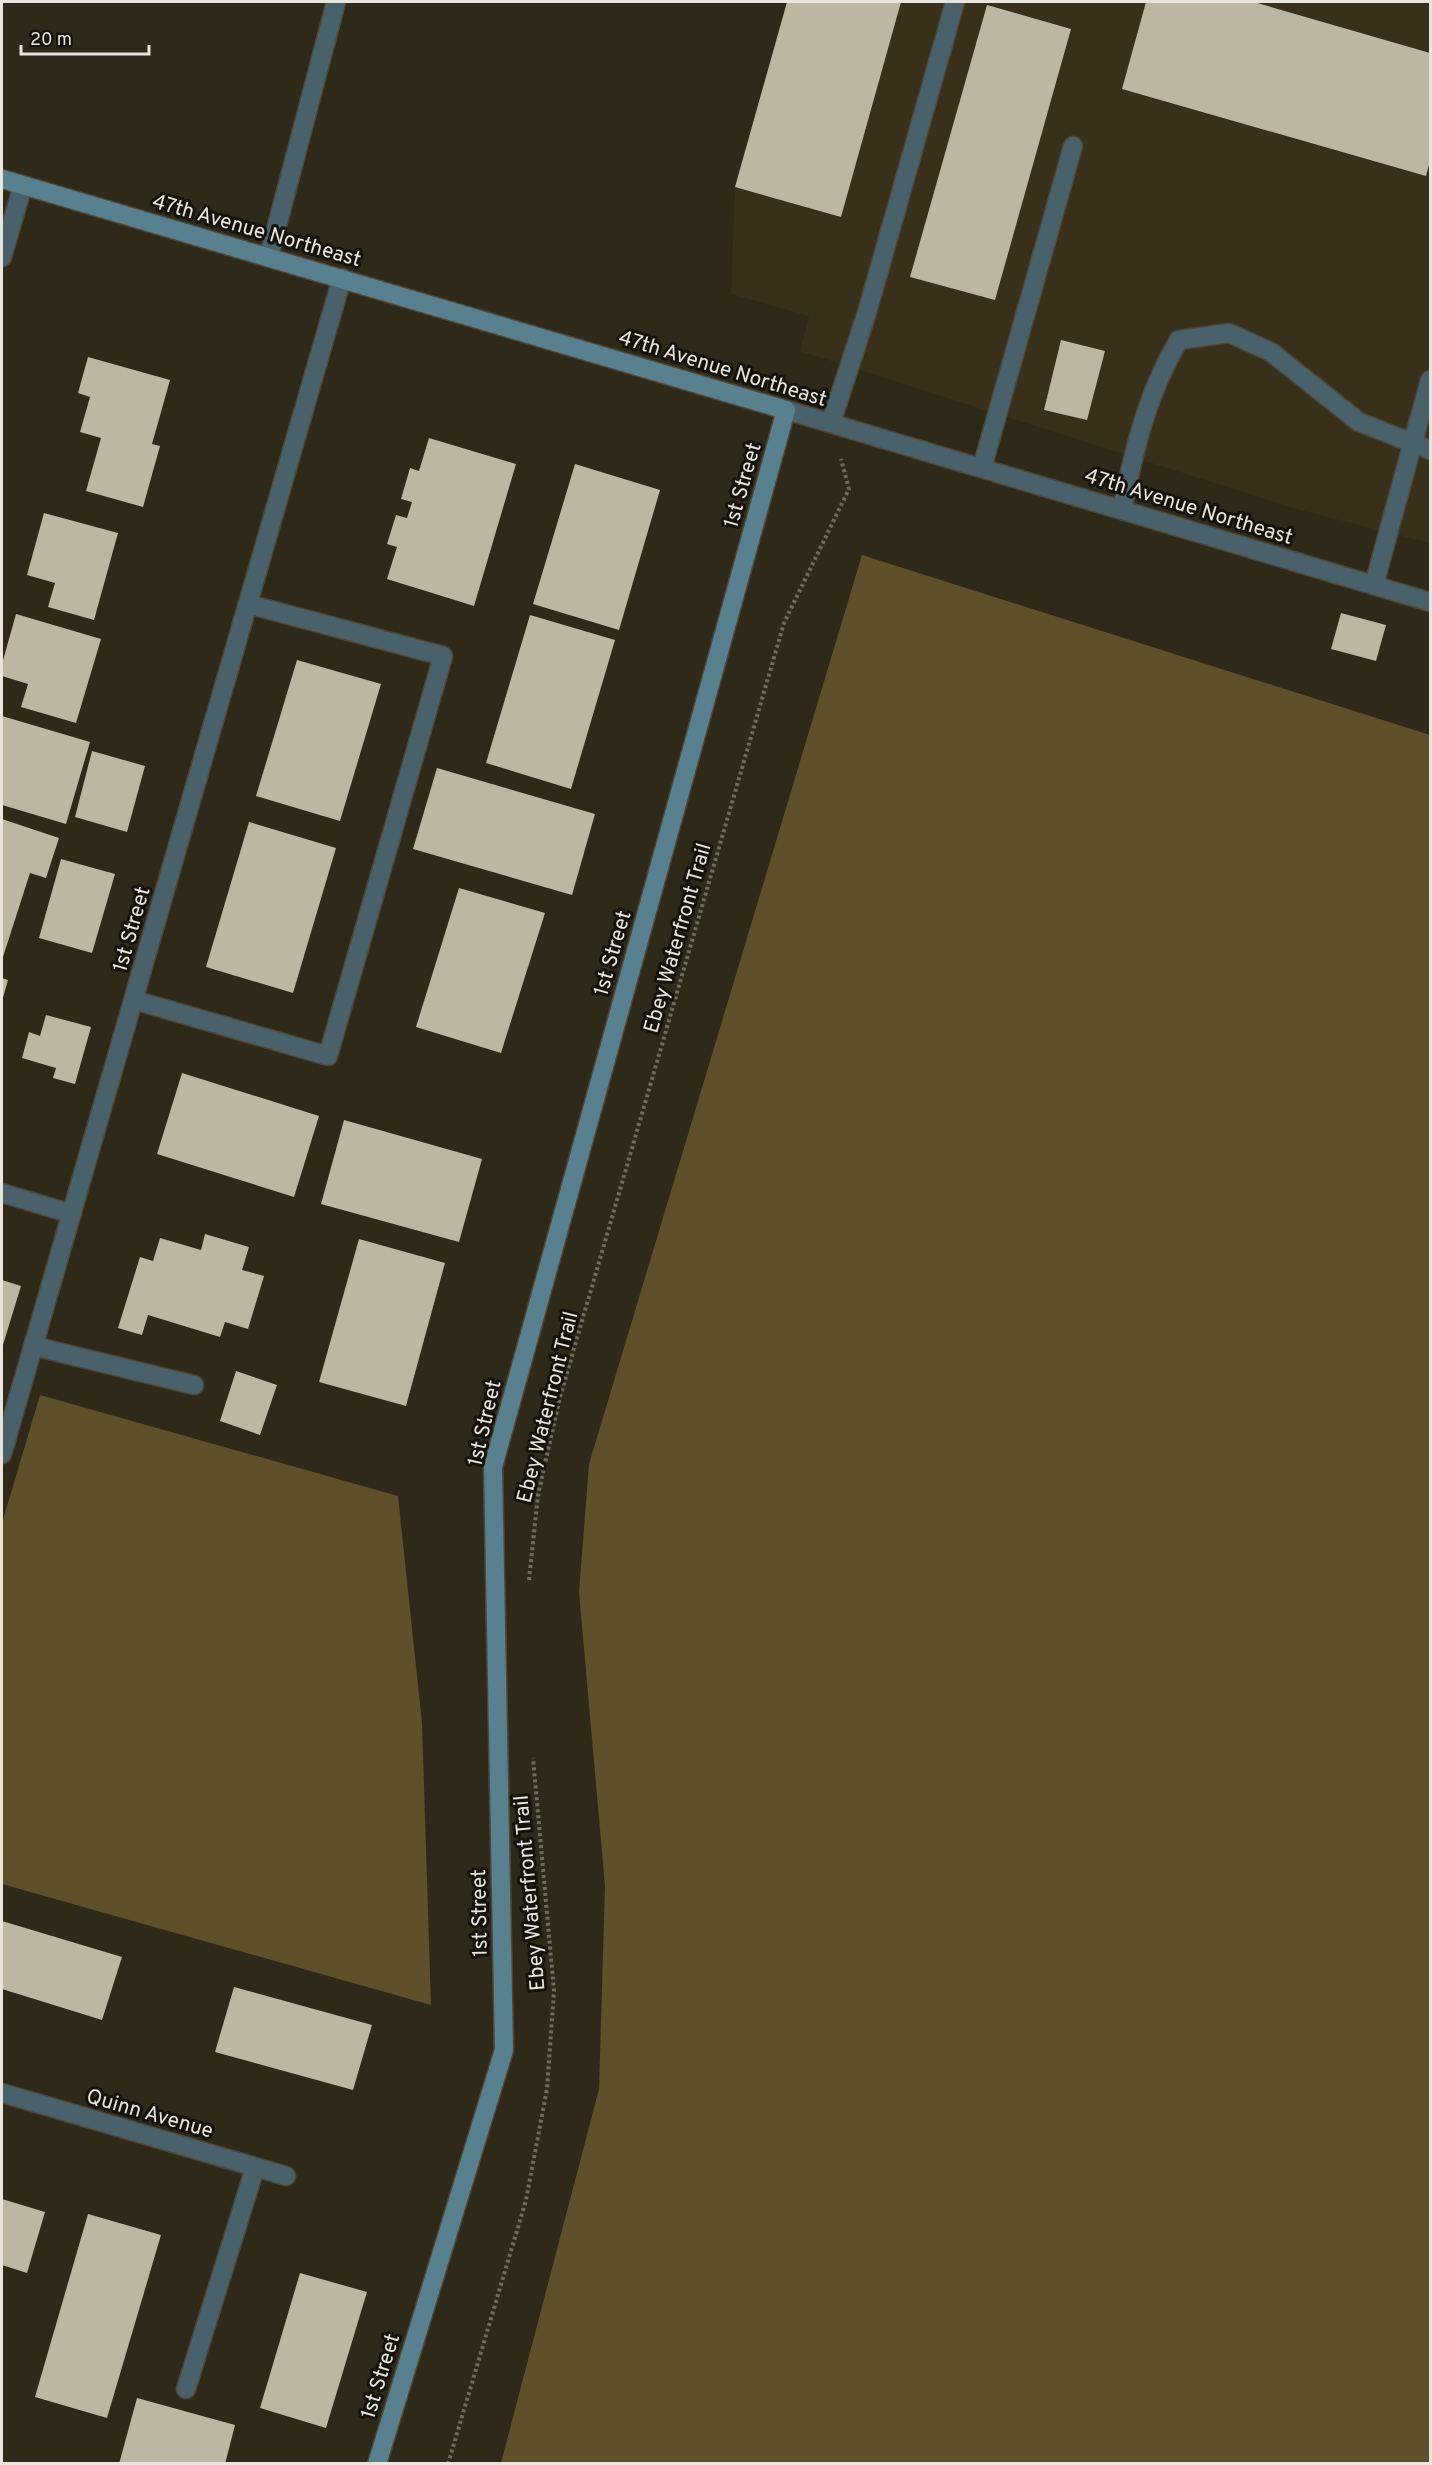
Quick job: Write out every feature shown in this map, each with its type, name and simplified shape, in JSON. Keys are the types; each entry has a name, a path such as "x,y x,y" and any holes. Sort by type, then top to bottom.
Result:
{"street":[{"path":"269,256 336,2"},
{"path":"831,423 868,309 955,2"},
{"path":"982,468 1073,146"},
{"name":"47th Avenue Northeast","path":"2,179 269,256 1431,602"},
{"path":"2,257 22,185"},
{"name":"1st Street","path":"2,1454 342,278"},
{"path":"1122,510 1134,448 1161,369 1179,340 1229,333 1271,352 1359,422 1431,450"},
{"path":"1374,585 1431,380"},
{"name":"1st Street","path":"377,2463 504,2050 493,1467 786,410"},
{"path":"134,1000 327,1056 397,816 443,656 248,604"},
{"path":"2,1193 72,1214"},
{"path":"33,1346 194,1385"},
{"name":"Quinn Avenue","path":"2,2093 286,2176"},
{"path":"186,2389 255,2168"}],"path":[{"name":"Ebey Waterfront Trail","path":"529,1586 538,1495 560,1397 784,623 849,489 831,423"},
{"name":"Ebey Waterfront Trail","path":"448,2463 526,2200 546,2089 554,1991 532,1750"}],"shaded area":[{"path":"787,2 1430,2 1430,543 1296,509 800,351 809,316 731,294 735,187"},
{"path":"862,555 1430,735 1430,2463 501,2463 599,2089 605,1886 579,1592 589,1464"},
{"path":"40,1395 398,1496 422,1723 431,2005 2,1884 2,1523"}],"building":[{"path":"787,2 901,2 841,217 735,187"},
{"path":"1146,2 1254,2 1430,53 1430,161 1426,176 1122,89"},
{"path":"987,5 1071,29 995,300 910,277"},
{"path":"1061,340 1105,351 1087,420 1044,410"},
{"path":"88,357 170,380 152,444 160,446 143,507 86,491 101,438 80,432 90,397 78,393"},
{"path":"429,438 516,464 474,606 387,579 397,547 387,544 396,515 407,518 412,502 401,499 410,468 419,471"},
{"path":"575,464 660,490 619,630 533,604"},
{"path":"44,513 118,533 94,620 48,607 55,583 27,575"},
{"path":"1341,613 1386,625 1376,661 1331,649"},
{"path":"16,614 101,639 76,723 21,707 28,684 2,676 2,664"},
{"path":"530,615 615,640 571,789 486,763"},
{"path":"297,660 381,684 340,821 256,796"},
{"path":"2,716 90,742 66,824 2,805"},
{"path":"92,751 145,766 127,832 75,817"},
{"path":"437,768 595,814 572,895 413,849"},
{"path":"2,819 59,838 46,878 30,873 2,960"},
{"path":"249,822 336,848 293,993 206,967"},
{"path":"61,859 115,874 92,953 39,938"},
{"path":"459,888 545,913 501,1053 416,1027"},
{"path":"2,978 8,980 2,1001"},
{"path":"46,1015 91,1027 75,1084 53,1078 56,1068 22,1058 29,1032 40,1036"},
{"path":"182,1073 319,1116 294,1197 157,1154"},
{"path":"344,1120 482,1159 459,1242 321,1204"},
{"path":"205,1234 249,1247 242,1270 264,1276 248,1329 225,1322 220,1337 148,1315 142,1335 118,1328 140,1257 153,1261 160,1238 201,1250"},
{"path":"359,1239 445,1263 406,1406 319,1382"},
{"path":"2,1280 21,1286 2,1348"},
{"path":"236,1371 277,1385 260,1435 220,1421"},
{"path":"2,1921 122,1957 102,2020 2,1989"},
{"path":"234,1987 372,2025 353,2090 215,2052"},
{"path":"2,2199 45,2212 27,2273 2,2265"},
{"path":"88,2214 161,2235 107,2418 35,2397"},
{"path":"300,2273 367,2292 326,2428 260,2408"},
{"path":"137,2398 235,2425 225,2464 119,2464"}]}
